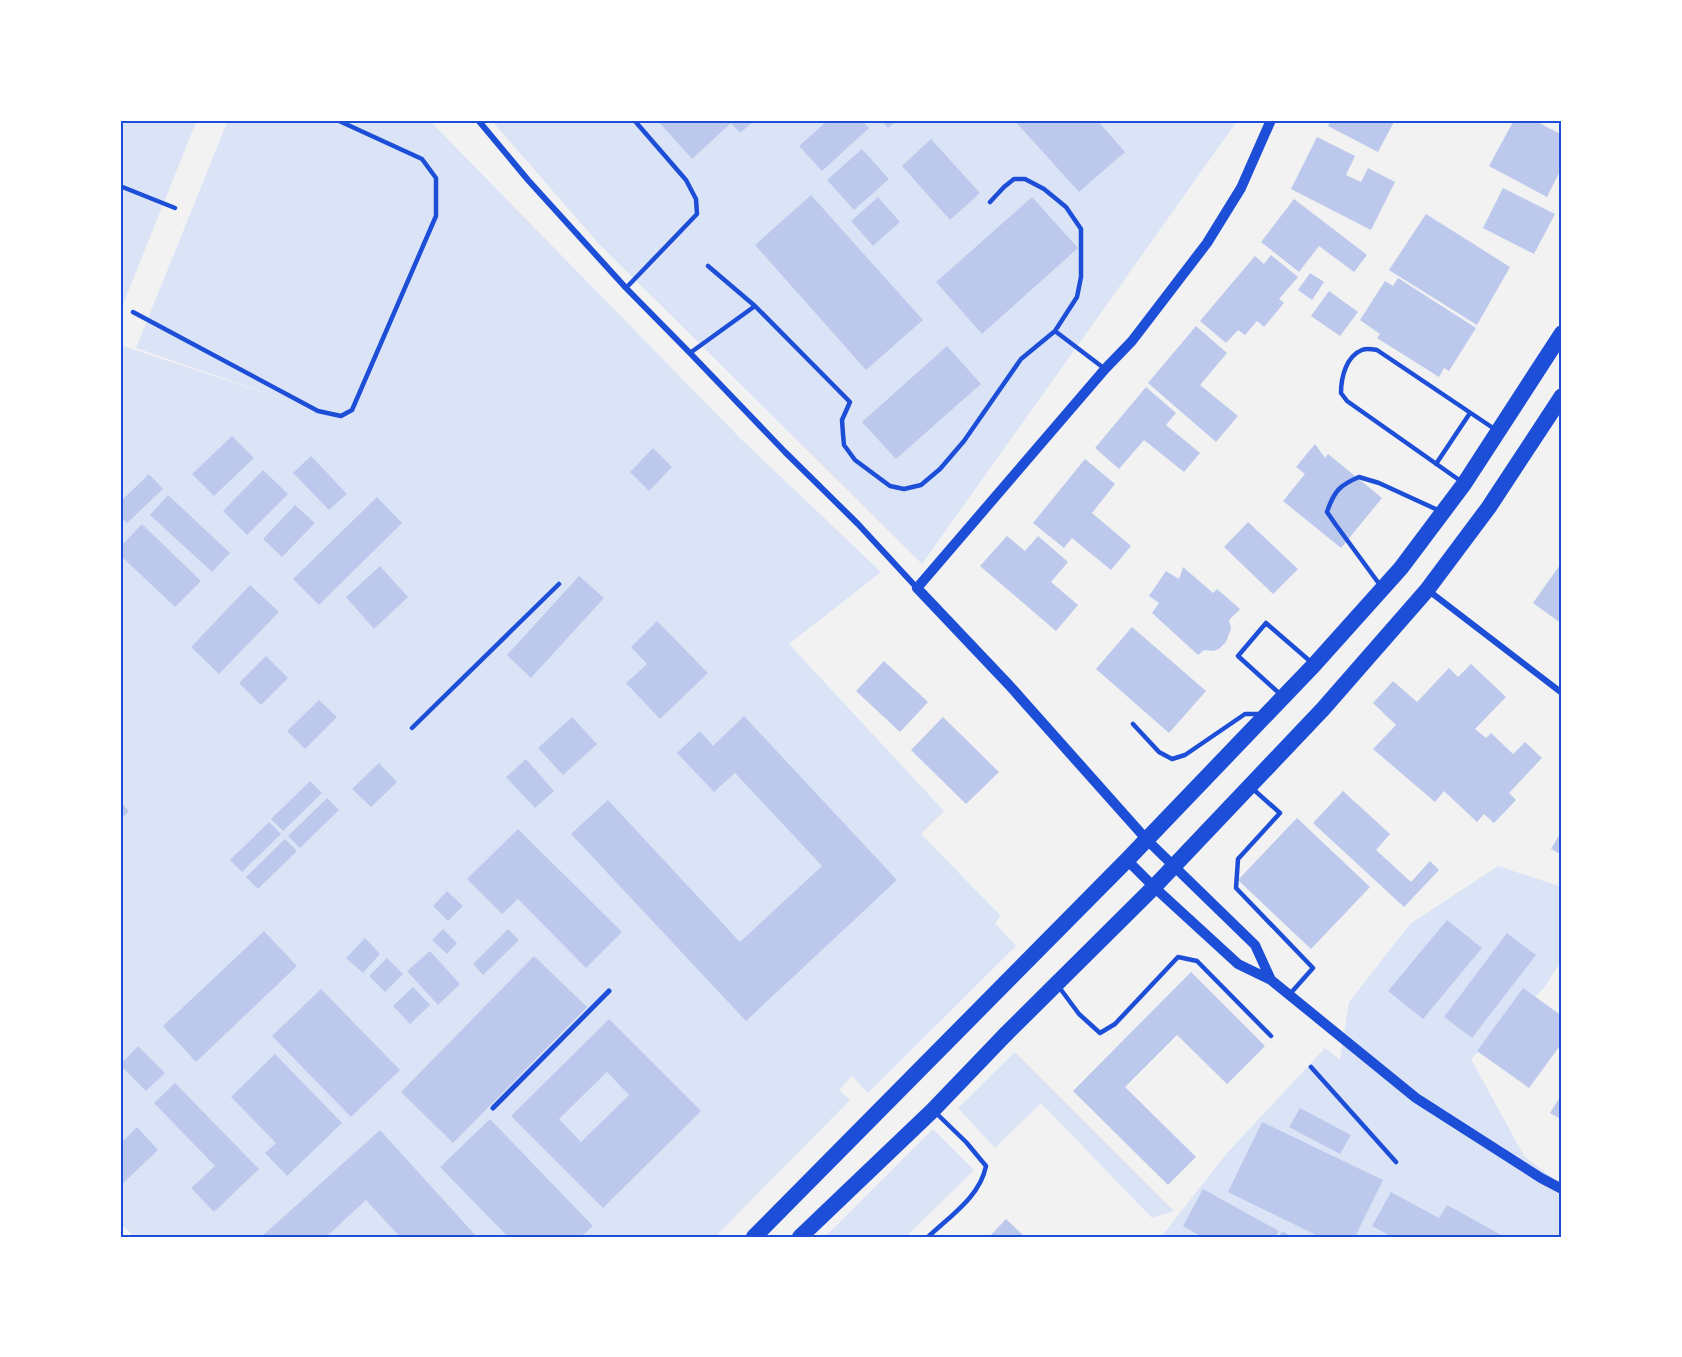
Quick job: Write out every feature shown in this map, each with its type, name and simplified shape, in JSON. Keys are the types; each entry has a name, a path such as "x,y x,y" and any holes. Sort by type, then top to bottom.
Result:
{"highway":[{"path":"754,1237 1265,718 1401,568 1464,484 1562,333"},
{"path":"800,1237 933,1110 1004,1036 1057,986 1174,867 1323,709 1427,590 1489,507 1562,396"}],"street":[{"path":"478,120 528,180 626,288 784,452 858,524 1010,685 1147,840 1255,945 1271,980"},
{"path":"917,588 1105,369 1132,341 1207,243 1241,188 1271,120"},
{"path":"1427,590 1562,693"},
{"path":"1127,860 1238,964 1271,980 1416,1098 1562,1189"},
{"path":"492,1108 609,991"}],"lane":[{"path":"133,312 318,411 341,416 352,410 436,216 436,178 422,159 337,120"},
{"path":"626,288 697,214 696,199 686,180 634,120"},
{"path":"708,266 755,306 850,402 843,420 843,434 844,445 855,460 890,486 904,489 921,484 940,469 964,441 1021,359 1055,332 1077,297 1081,277 1081,229 1066,207 1044,189 1025,179 1014,179 990,202"},
{"path":"120,186 175,208"},
{"path":"690,353 755,306"},
{"path":"1055,332 1105,369"},
{"path":"1464,484 1347,401 1341,393 1341,380 1346,367 1356,354 1364,349 1377,350 1498,431"},
{"path":"1436,464 1470,413"},
{"path":"1382,589 1328,512 1332,498 1343,484 1359,477 1379,483 1443,512"},
{"path":"412,728 559,584"},
{"path":"1284,698 1238,656 1266,623 1314,665"},
{"path":"1133,724 1159,752 1172,759 1185,755 1245,714 1257,714 1265,718"},
{"path":"1250,786 1280,813 1238,859 1236,888 1313,968 1289,995"},
{"path":"1057,986 1079,1014 1100,1033 1114,1024 1178,957 1188,958 1197,961 1271,1036"},
{"path":"1311,1067 1396,1162"},
{"path":"928,1237 979,1186 986,1166 971,1147 933,1110"}],"shaded area":[{"path":"120,120 197,120 120,312"},
{"path":"228,120 429,120 741,439 881,572 789,644 944,811 921,834 1001,916 995,923 1016,946 868,1093 852,1076 839,1090 850,1100 715,1237 134,1237 120,1223 120,345 288,401 136,348"},
{"path":"491,120 1238,120 922,564 600,245"},
{"path":"1498,866 1562,887 1562,959 1545,987 1471,1059 1524,1156 1562,1185 1562,1237 1161,1237 1227,1153 1325,1048 1340,1060 1349,1002 1410,924"},
{"path":"1015,1052 1174,1211 1152,1218 1041,1103 995,1148 958,1108"},
{"path":"933,1129 974,1170 906,1237 825,1237"}],"building":[{"path":"657,120 755,120 740,133 731,123 692,159"},
{"path":"828,120 861,120 869,128 822,171 799,146"},
{"path":"881,120 897,120 888,128"},
{"path":"1014,120 1097,120 1125,152 1079,192"},
{"path":"1331,120 1395,120 1378,152 1328,126"},
{"path":"1514,120 1534,120 1562,135 1562,167 1547,197 1489,166"},
{"path":"1317,137 1355,156 1346,175 1361,182 1368,168 1395,182 1371,230 1291,189"},
{"path":"931,139 980,193 950,220 902,166"},
{"path":"862,149 889,179 854,210 827,180"},
{"path":"1503,188 1555,214 1534,254 1483,228"},
{"path":"811,195 923,320 866,370 755,245"},
{"path":"878,197 900,222 873,246 851,221"},
{"path":"1032,197 1078,248 982,334 936,282"},
{"path":"1294,199 1367,255 1354,272 1319,246 1299,272 1261,242"},
{"path":"1426,214 1510,267 1477,325 1389,270"},
{"path":"1271,255 1298,277 1279,299 1284,303 1264,327 1257,321 1245,335 1238,330 1226,343 1200,321 1255,256 1264,264"},
{"path":"1310,273 1324,282 1312,300 1298,290"},
{"path":"1398,278 1476,328 1449,371 1444,368 1439,377 1377,338 1380,334 1360,320 1385,281 1393,286"},
{"path":"1329,291 1358,312 1340,336 1311,316"},
{"path":"1196,326 1227,353 1200,385 1238,416 1216,442 1148,383"},
{"path":"947,346 981,384 896,459 862,422"},
{"path":"1146,387 1176,413 1166,425 1200,453 1184,472 1144,440 1119,469 1095,448"},
{"path":"232,436 254,458 214,496 192,474"},
{"path":"1315,444 1325,458 1328,454 1382,498 1341,548 1283,501 1305,474 1296,467"},
{"path":"653,448 672,467 649,491 630,472"},
{"path":"311,456 347,494 329,510 293,473"},
{"path":"1085,459 1115,484 1092,513 1131,546 1111,570 1072,538 1064,548 1033,523"},
{"path":"263,470 288,494 247,535 223,511"},
{"path":"149,474 163,489 127,523 120,516 120,502"},
{"path":"168,495 230,553 212,572 150,515"},
{"path":"377,497 402,523 319,605 293,579"},
{"path":"295,505 315,523 282,557 263,539"},
{"path":"1248,522 1298,569 1273,594 1224,547"},
{"path":"142,524 201,581 175,607 120,555 120,547"},
{"path":"1007,536 1025,551 1038,536 1068,562 1051,582 1078,605 1056,631 980,566"},
{"path":"1562,562 1562,624 1533,603"},
{"path":"380,566 408,597 374,629 346,597"},
{"path":"1183,567 1213,593 1217,589 1240,609 1229,620 1231,629 1226,642 1214,651 1204,650 1198,655 1152,613 1159,603 1149,596 1166,571 1179,579"},
{"path":"579,576 604,598 531,678 507,655"},
{"path":"250,585 279,612 219,674 191,647"},
{"path":"657,621 708,673 660,719 626,683 647,664 631,647"},
{"path":"1132,627 1206,691 1169,733 1096,669"},
{"path":"266,656 288,678 261,705 239,683"},
{"path":"884,661 928,702 900,732 856,691"},
{"path":"1471,664 1506,697 1475,729 1486,738 1491,733 1513,754 1525,742 1542,758 1509,793 1516,800 1494,823 1484,814 1477,822 1444,791 1435,802 1373,749 1396,725 1373,703 1393,681 1417,702 1449,668 1458,677"},
{"path":"319,700 337,717 305,749 287,731"},
{"path":"744,716 897,880 746,1021 571,834 608,800 740,942 822,866 735,773 714,792 677,753 700,731 713,746"},
{"path":"572,717 597,744 563,775 538,748"},
{"path":"943,717 999,772 966,804 911,750"},
{"path":"526,759 554,791 535,808 506,777"},
{"path":"379,763 397,782 371,807 352,789"},
{"path":"310,781 322,793 283,831 271,819"},
{"path":"1343,791 1390,834 1376,850 1411,882 1430,861 1439,870 1404,907 1313,823"},
{"path":"327,798 339,810 300,848 288,836"},
{"path":"120,802 129,811 120,820"},
{"path":"1297,818 1370,887 1311,949 1238,880"},
{"path":"269,822 281,834 242,872 230,860"},
{"path":"518,829 622,932 586,968 518,899 502,914 467,879"},
{"path":"1562,830 1562,855 1551,849"},
{"path":"285,839 297,851 258,889 246,877"},
{"path":"447,891 463,906 448,921 433,906"},
{"path":"1447,920 1482,948 1423,1019 1388,991"},
{"path":"443,929 457,943 447,954 432,940"},
{"path":"508,929 519,940 483,975 473,964"},
{"path":"264,931 297,966 196,1062 163,1026"},
{"path":"1507,933 1536,955 1472,1038 1444,1017"},
{"path":"365,938 380,954 363,973 346,958"},
{"path":"430,951 460,984 438,1005 407,971"},
{"path":"534,956 587,1007 453,1143 401,1092"},
{"path":"387,958 403,974 385,992 369,976"},
{"path":"1191,972 1265,1046 1227,1084 1177,1035 1125,1087 1196,1157 1168,1185 1073,1091"},
{"path":"413,987 430,1005 410,1024 393,1006"},
{"path":"1523,988 1562,1016 1562,1043 1529,1088 1477,1051"},
{"path":"321,989 400,1070 351,1117 272,1036"},
{"path":"609,1019 701,1111 603,1208 511,1116","holes":["607,1072 629,1095 581,1142 559,1119"]},
{"path":"138,1046 165,1073 146,1091 120,1065"},
{"path":"275,1054 342,1123 287,1176 265,1153 276,1143 231,1097"},
{"path":"175,1083 259,1169 214,1212 191,1188 215,1166 154,1103"},
{"path":"1562,1094 1562,1120 1550,1113"},
{"path":"1300,1108 1351,1135 1340,1154 1289,1127"},
{"path":"490,1119 593,1226 581,1237 508,1237 440,1167"},
{"path":"1262,1122 1383,1180 1355,1237 1320,1237 1228,1192"},
{"path":"137,1127 158,1150 120,1186 120,1144"},
{"path":"380,1130 477,1237 400,1237 366,1200 326,1237 261,1237"},
{"path":"1203,1189 1279,1231 1276,1237 1202,1237 1183,1226"},
{"path":"1391,1192 1439,1218 1447,1205 1505,1237 1392,1237 1372,1226"},
{"path":"1006,1219 1025,1237 989,1237"},
{"path":"1282,1231 1293,1237 1279,1237"}]}
